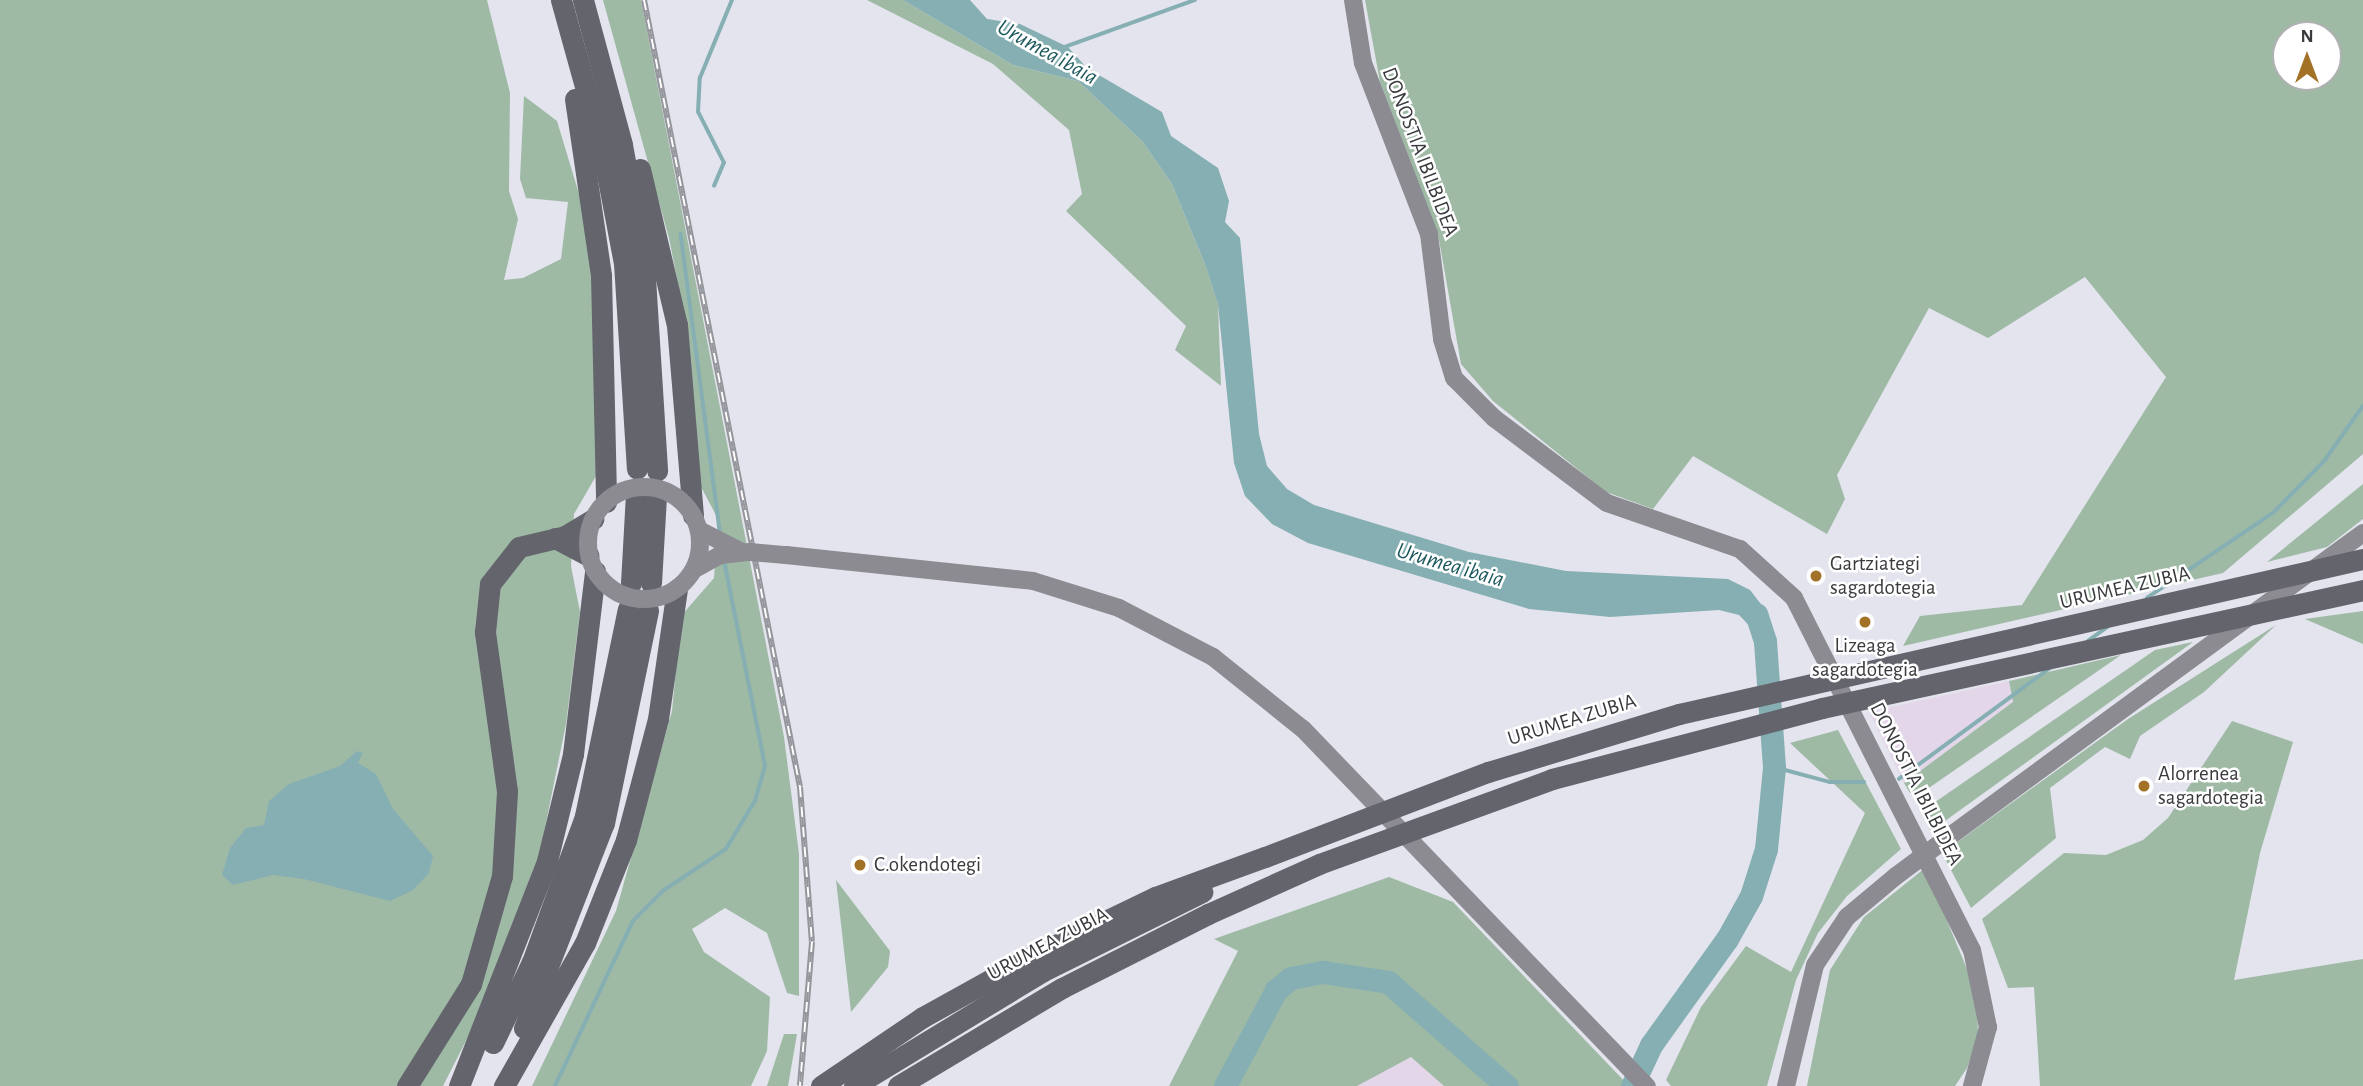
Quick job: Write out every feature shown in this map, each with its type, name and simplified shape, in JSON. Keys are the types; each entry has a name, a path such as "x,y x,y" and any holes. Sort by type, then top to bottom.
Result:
{"highway":[{"path":"561,0 624,263 647,470 644,262 603,71 583,0"},
{"path":"411,1083 471,984 497,904 507,791 484,607 499,565 600,510 601,275 565,50 569,29"},
{"path":"603,71 617,90 662,250 683,364 696,522"},
{"path":"641,583 646,496"},
{"path":"459,1086 527,922 561,804 584,683 592,564 545,539"},
{"name":"URUMEA ZUBIA","path":"854,1086 1043,971 1265,857 1488,772 1679,713 2363,559"},
{"path":"504,1086 585,943 635,815 659,719 677,589"},
{"path":"898,1086 1062,988 1208,914 1319,864 1552,779 1822,708 2363,590"},
{"path":"470,1086 532,962 566,874 638,610 626,737 585,882 494,1086"},
{"path":"821,1086 923,1017 1035,955 1154,897 1265,857"}],"main road":[{"name":"DONOSTIA IBILBIDEA","path":"1353,0 1363,63 1429,234 1441,339 1454,378 1494,418 1607,503 1740,549 1794,598 1972,950 1988,1014 1972,1086"},
{"path":"750,552 720,555 695,569 677,589 639,599 614,590 592,564 600,510 628,489 653,487 676,496 696,522 723,546 750,552 991,573 1119,608 1213,657 1348,774 1647,1086"},
{"path":"695,569 696,522"},
{"path":"1789,1085 1795,1027 1830,940 1896,876 2363,534"}],"shaded area":[{"path":"2009,681 2013,702 1904,783 1869,712"},
{"path":"1411,1057 1444,1086 1357,1086 1356,1081"}],"green space":[{"path":"0,0 487,0 510,93 509,191 518,219 504,280 523,278 561,259 568,202 526,198 520,179 524,96 557,121 586,217 594,268 596,476 574,514 571,566 580,612 566,724 538,862 477,1019 443,1086 0,1086"},
{"path":"603,0 641,0 784,737 799,854 799,996 787,993 767,933 725,908 692,929 704,952 770,997 767,1051 751,1086 532,1086 616,911 672,711 681,616 714,578 718,519 700,485 688,334 669,238"},
{"path":"867,0 903,0 1013,65 1078,81 1142,141 1172,184 1206,267 1218,305 1221,386 1175,350 1186,326 1066,211 1082,194 1069,130 993,64"},
{"path":"1365,0 2363,0 2363,454 2223,573 1903,646 1920,616 2022,605 2166,377 2085,277 1988,338 1929,308 1837,475 1845,499 1827,534 1693,456 1653,509 1606,492 1493,401 1461,364 1438,234 1380,82"},
{"path":"2363,484 2363,519 2327,547 2267,562"},
{"path":"2363,611 2363,644 2305,619"},
{"path":"2276,625 2204,692 2140,736 2130,759 2105,747 2050,788 2056,838 1971,908 1942,853 2128,719"},
{"path":"2193,642 1931,831 1922,814 1928,807 2155,650"},
{"path":"2121,655 1923,792 1910,793 1904,783 2013,702 2009,681"},
{"path":"2232,721 2293,742 2260,853 2234,980 2363,959 2363,1086 2040,1086 2034,987 2008,988 1982,919 2064,853 2106,855 2143,840 2168,818"},
{"path":"1838,730 1901,849 1847,896 1818,933 1796,980 1767,1086 1671,1086 1666,1080 1701,1007 1746,946 1791,972 1865,813 1790,743"},
{"path":"1925,868 1977,993 1978,1037 1967,1068 1955,1086 1807,1086 1830,970 1864,917"},
{"path":"1389,877 1453,902 1629,1086 1444,1086 1411,1057 1357,1086 1169,1086 1238,951 1214,939"},
{"path":"836,880 890,951 888,967 851,1012"},
{"path":"784,1034 797,1034 788,1086 767,1086"}],"water":[{"path":"903,0 970,0 987,19 1020,24 1068,47 1087,68 1162,112 1171,136 1218,168 1229,201 1225,222 1240,238 1259,434 1267,466 1287,489 1314,505 1469,552 1566,571 1728,579 1750,590 1764,608 1766,643 1739,615 1719,610 1610,617 1529,609 1308,543 1272,524 1245,496 1234,463 1218,305 1206,267 1172,184 1142,141 1078,81 1013,65"},
{"path":"357,751 363,753 358,763 376,774 393,809 433,856 429,873 413,890 390,901 304,879 273,875 233,885 222,875 230,848 246,828 264,825 269,801 289,784 340,766"}],"waterway":[{"path":"714,186 724,163 698,112 700,78 732,0"},
{"path":"1065,47 1195,0"},
{"path":"681,234 720,532"},
{"path":"2147,598 2273,513 2325,460 2363,406"},
{"path":"555,1086 633,921 664,890 726,849 755,801 765,766 724,561"},
{"name":"Urumea ibaia","path":"1632,1086 1651,1045 1727,939 1751,896 1766,849 1774,767 1765,641 1756,614"},
{"path":"2088,641 2107,627"},
{"path":"1899,779 2050,668"},
{"path":"1774,767 1830,782 1864,782"},
{"name":"Urumea ibaia","path":"1225,1086 1276,990 1291,978 1323,972 1388,982 1507,1086"}],"railway":[{"path":"644,0 800,787 812,942 800,1086"}],"place":[{"name":"Gartziategi sagardotegia","path":"1816,576"},
{"name":"Lizeaga sagardotegia","path":"1865,622"},
{"name":"Alorrenea sagardotegia","path":"2144,786"},
{"name":"C.okendotegi","path":"860,865"}]}
